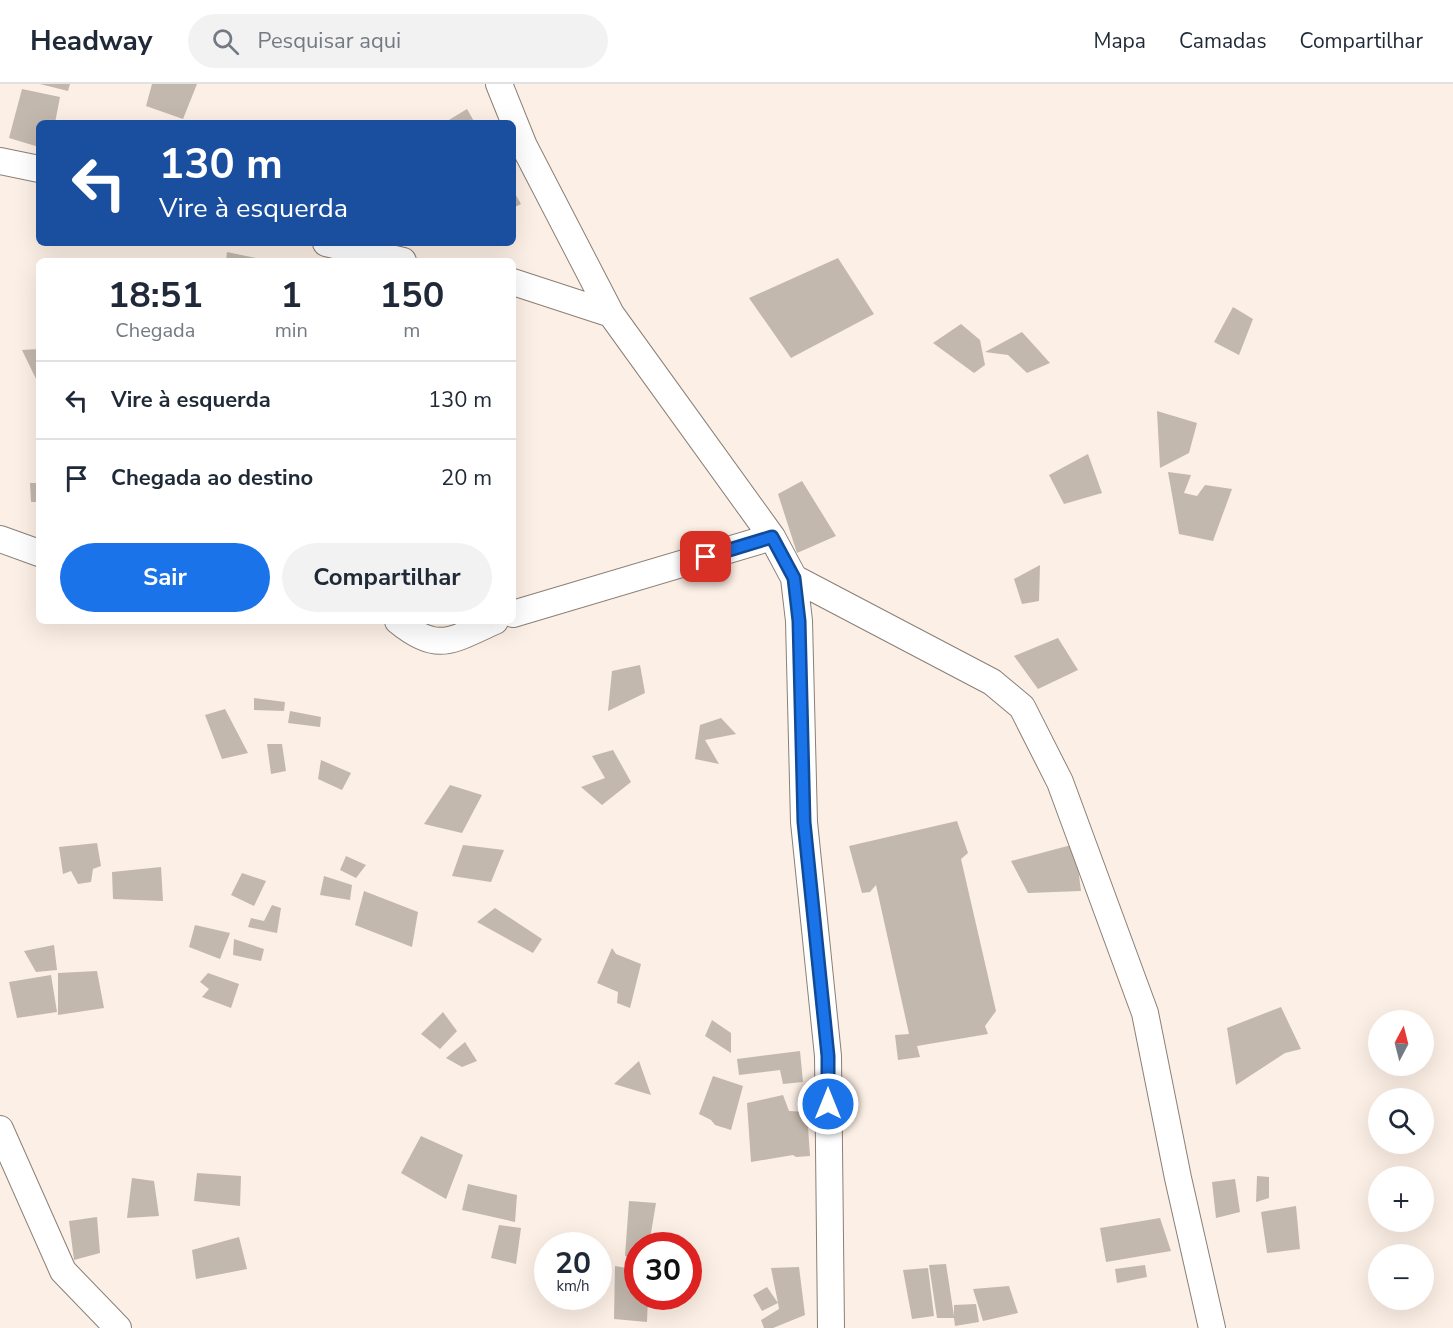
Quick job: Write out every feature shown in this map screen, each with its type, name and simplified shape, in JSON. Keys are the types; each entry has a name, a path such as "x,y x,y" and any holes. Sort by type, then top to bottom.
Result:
{"street":[{"path":"499,84 514,120"},
{"path":"516,126 524,146 611,314 772,537 794,578 799,621 804,822 828,1056 831,1328"},
{"path":"0,161 36,168"},
{"path":"339,246 390,258"},
{"path":"516,283 611,314"},
{"path":"516,613 772,537"},
{"path":"0,539 36,552"},
{"path":"794,578 992,682 1022,707 1060,782 1145,1013 1178,1178 1212,1328"},
{"path":"402,624 434,643 454,639 488,624"},
{"path":"0,1130 63,1271 118,1328"}],"building":[{"path":"40,84 70,84 68,91"},
{"path":"152,84 197,84 183,119 146,106"},
{"path":"22,89 60,97 56,120 36,120 36,146 9,138"},
{"path":"467,109 473,120 449,120"},
{"path":"516,195 521,204 516,206"},
{"path":"227,252 256,258 226,258"},
{"path":"838,258 874,314 791,358 749,298"},
{"path":"1233,307 1253,319 1239,355 1214,342"},
{"path":"961,324 980,340 985,365 974,373 933,343"},
{"path":"1022,332 1050,363 1027,373 1008,355 985,352"},
{"path":"36,349 36,379 22,350"},
{"path":"1157,411 1197,423 1189,453 1160,468"},
{"path":"1088,454 1102,493 1064,504 1049,475"},
{"path":"1168,472 1191,475 1184,493 1197,496 1205,485 1232,489 1213,541 1179,534"},
{"path":"802,481 836,536 797,553 778,494"},
{"path":"30,483 36,483 36,502 31,502"},
{"path":"1040,565 1039,601 1022,604 1014,579"},
{"path":"1058,638 1078,670 1038,689 1014,656"},
{"path":"640,665 645,693 608,711 612,671"},
{"path":"254,698 285,702 284,711 254,710"},
{"path":"225,709 248,753 222,759 205,715"},
{"path":"290,711 321,717 320,727 288,723"},
{"path":"721,718 736,734 705,740 719,764 695,759 700,725"},
{"path":"267,744 282,744 286,771 271,774"},
{"path":"613,750 631,782 602,805 581,787 605,778 592,756"},
{"path":"321,760 351,773 342,790 318,779"},
{"path":"450,785 482,795 462,833 424,824"},
{"path":"957,821 968,853 961,859 996,1011 985,1026 988,1034 917,1046 920,1057 898,1060 895,1035 909,1034 876,885 870,892 862,893 849,846"},
{"path":"97,843 101,866 93,869 91,882 78,884 71,871 63,874 59,847"},
{"path":"1075,844 1081,891 1028,893 1011,861"},
{"path":"463,845 504,850 491,882 452,876"},
{"path":"346,856 366,865 356,878 340,870"},
{"path":"161,867 163,901 113,899 112,872"},
{"path":"242,873 266,881 254,906 231,895"},
{"path":"324,876 352,885 350,900 320,895"},
{"path":"364,891 418,912 412,947 355,925"},
{"path":"272,905 281,908 277,933 248,927 251,918 264,921"},
{"path":"495,908 542,939 533,953 477,922"},
{"path":"195,925 230,933 220,959 189,947"},
{"path":"234,939 264,949 261,961 233,955"},
{"path":"54,945 57,970 36,972 24,951"},
{"path":"612,948 616,954 641,964 630,1008 617,1003 618,992 597,983"},
{"path":"97,971 104,1008 58,1015 58,973"},
{"path":"208,973 239,984 231,1008 202,997 209,989 200,982"},
{"path":"51,975 57,1012 17,1018 9,982"},
{"path":"1281,1007 1301,1049 1285,1053 1236,1085 1227,1028"},
{"path":"443,1012 457,1031 440,1049 421,1034"},
{"path":"712,1020 731,1033 731,1053 705,1036"},
{"path":"465,1042 477,1061 462,1067 446,1058"},
{"path":"800,1051 803,1082 783,1084 780,1070 739,1075 737,1059"},
{"path":"639,1061 651,1095 614,1084"},
{"path":"713,1076 743,1086 731,1130 715,1125 711,1120 699,1114"},
{"path":"783,1095 789,1111 807,1112 810,1156 796,1157 793,1155 751,1162 747,1103"},
{"path":"421,1136 463,1155 446,1199 401,1173"},
{"path":"197,1173 241,1176 240,1206 194,1201"},
{"path":"1257,1176 1269,1177 1269,1198 1256,1202"},
{"path":"132,1178 154,1181 159,1216 127,1218"},
{"path":"1235,1179 1240,1212 1216,1218 1212,1182"},
{"path":"468,1184 517,1195 515,1222 462,1210"},
{"path":"629,1201 656,1203 651,1232 627,1232"},
{"path":"1296,1206 1300,1249 1267,1253 1261,1212"},
{"path":"97,1217 100,1253 74,1260 69,1221"},
{"path":"1160,1218 1171,1251 1106,1262 1100,1228"},
{"path":"499,1225 521,1228 516,1264 491,1258"},
{"path":"239,1237 247,1269 196,1279 192,1250"},
{"path":"946,1264 954,1316 954,1305 976,1304 979,1322 955,1326 954,1318 937,1318 929,1265"},
{"path":"1145,1265 1147,1277 1117,1283 1115,1269"},
{"path":"615,1266 624,1268 624,1310 647,1310 647,1322 614,1319"},
{"path":"799,1267 805,1315 773,1328 764,1328 761,1320 779,1309 771,1268"},
{"path":"928,1268 934,1316 912,1319 903,1270"},
{"path":"1009,1286 1018,1313 983,1321 973,1289"},
{"path":"767,1287 778,1303 762,1311 753,1295"}],"route":[{"path":"706,557 772,537 794,578 799,621 804,822 828,1056 828,1104"}]}
